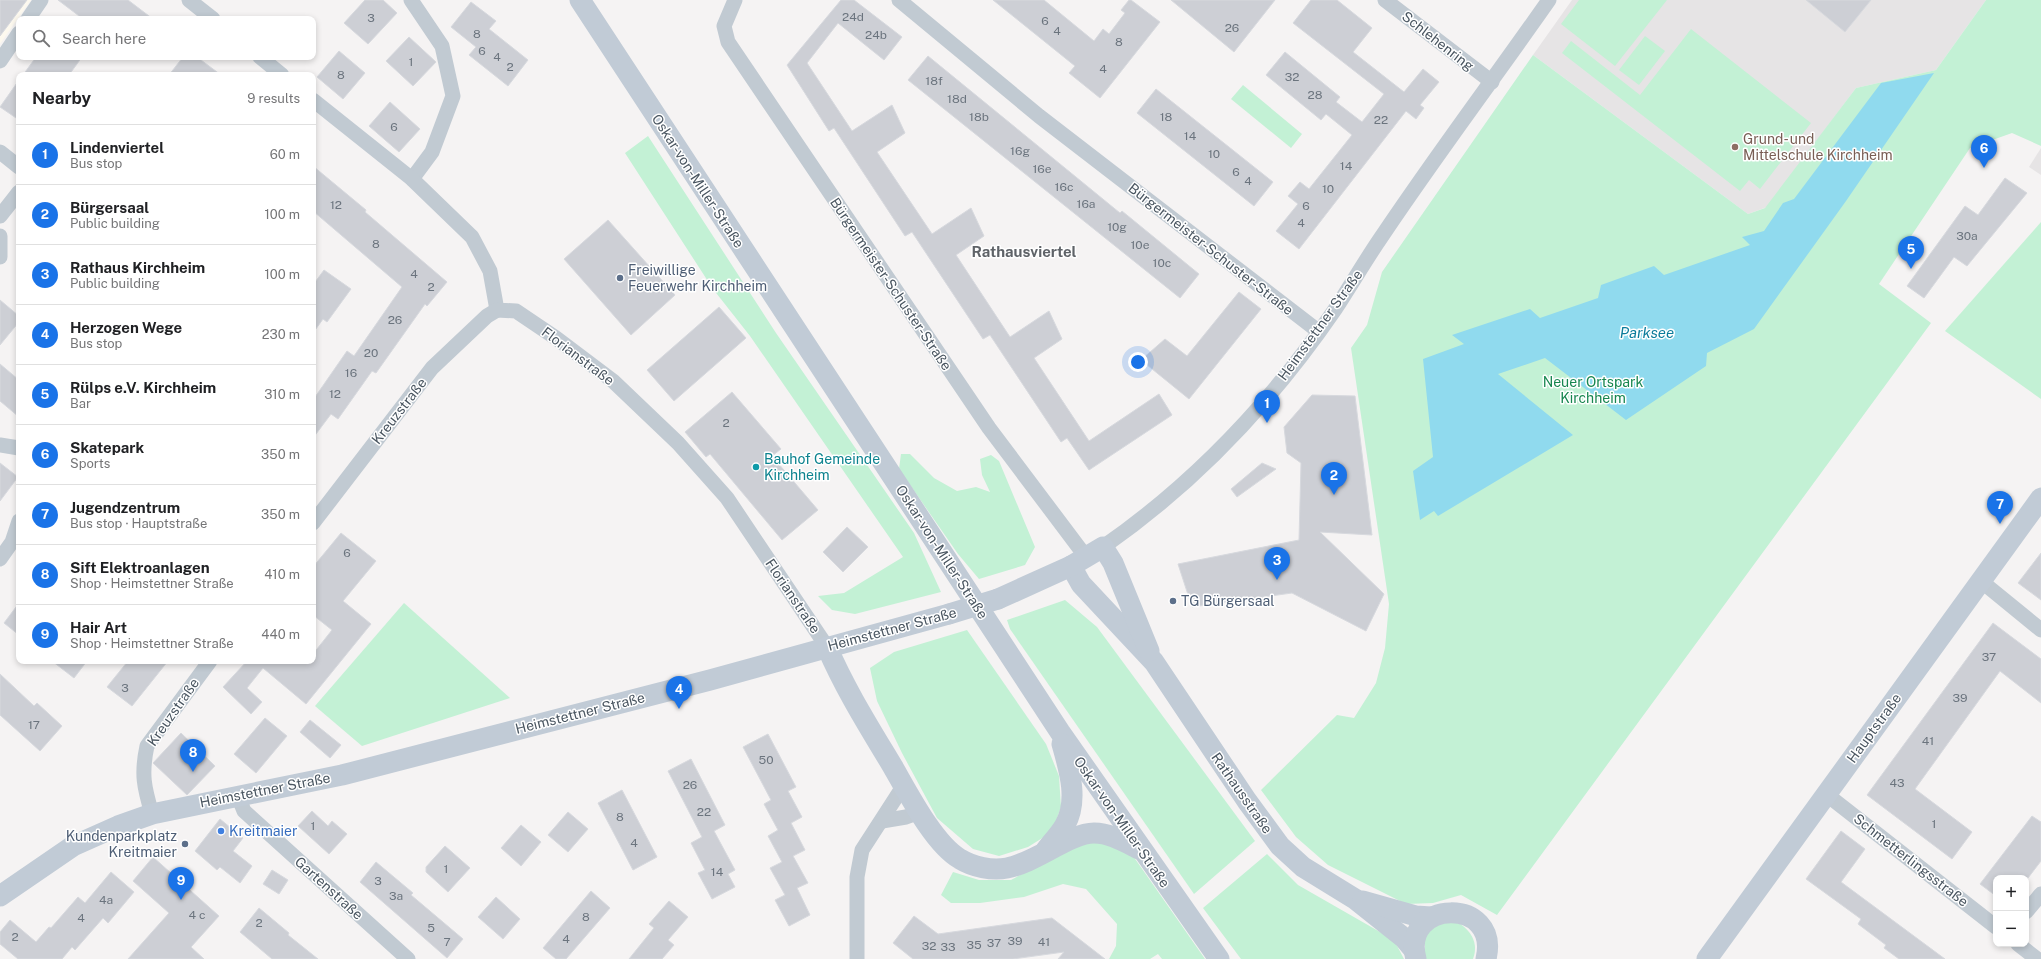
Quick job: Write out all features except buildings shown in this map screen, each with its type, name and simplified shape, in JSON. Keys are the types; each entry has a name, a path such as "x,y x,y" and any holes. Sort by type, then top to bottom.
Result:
{"street":[{"path":"30,16 41,0"},
{"path":"189,0 209,16"},
{"path":"410,0 442,46 453,96 432,152 412,180"},
{"name":"Oskar-von-Miller-Straße","path":"580,0 1060,732 1219,959"},
{"name":"Bürgermeister-Schuster-Straße","path":"735,0 724,26 728,42 989,428 1087,557"},
{"name":"Bürgermeister-Schuster-Straße","path":"899,0 1039,116 1318,331"},
{"name":"Schlehenring","path":"1385,0 1492,82"},
{"name":"Heimstettner Straße","path":"0,896 74,846 118,826 152,814 349,773 710,680 998,599 1087,557 1143,519 1203,465 1250,417 1318,331 1380,238 1549,0"},
{"path":"0,61 16,37"},
{"path":"264,60 278,72"},
{"path":"316,102 412,180 472,237 490,270 497,310"},
{"path":"0,152 16,165"},
{"path":"0,216 16,196"},
{"path":"0,236 0,257"},
{"name":"Kreuzstraße","path":"316,519 432,368 487,316 497,310"},
{"name":"Florianstraße","path":"497,310 516,311 556,338 613,381 678,443 727,498 827,647"},
{"path":"0,445 16,448"},
{"name":"Hauptstraße","path":"1707,959 2041,498"},
{"path":"0,559 12,542 16,530"},
{"name":"Rathausstraße","path":"1154,662 1113,563 1087,557 1081,584 1154,662 1247,801 1280,846 1303,867 1355,899 1404,938 1415,955"},
{"path":"1981,581 2041,630"},
{"path":"827,647 845,687 920,812 932,831 947,848 960,859 975,866 990,869 1006,869 1029,862 1078,837 1094,833 1113,836 1142,851"},
{"name":"Kreuzstraße","path":"152,814 144,786 144,763 147,746 208,664"},
{"path":"1042,855 1064,826 1070,812 1071,778 1060,732"},
{"path":"857,959 856,876 862,850 872,832 882,821 891,802 904,785"},
{"name":"Schmetterlingsstraße","path":"1826,794 1993,925"},
{"name":"Gartenstraße","path":"238,796 244,811 408,959"},
{"path":"882,821 906,817 920,812"},
{"path":"2027,911 2041,894"},
{"name":"Rathausstraße","path":"1355,899 1416,916 1431,917 1438,914 1455,912 1470,917 1477,922 1486,936 1489,957"},
{"path":"1415,955 1415,941 1418,932 1431,917"},
{"path":"2022,947 2037,959"}],"shaded area":[{"path":"0,0 31,0 20,16 16,16 16,21 0,44"},
{"name":"Grund- und Mittelschule Kirchheim","path":"1572,0 1986,0 1936,70 1856,88 1767,207 1748,214 1533,55"},
{"path":"2041,148 2041,175 2029,167"}],"green space":[{"path":"1579,0 1667,0 1615,66 1561,24"},
{"name":"Neuer Ortspark Kirchheim","path":"1986,0 2041,0 2041,146 2012,133 1970,148 1879,284 1931,323 1497,915 1461,895 1433,903 1406,904 1328,865 1296,837 1261,790 1337,715 1354,718 1376,683 1385,648 1389,604 1351,348 1367,325 1382,272 1533,55 1748,214 1765,208 1856,88 1936,70"},
{"path":"1691,29 1811,123 1760,189 1749,180 1740,191 1562,53 1571,41 1640,95"},
{"path":"1645,36 1665,51 1639,85 1619,70"},
{"path":"1243,85 1302,134 1291,148 1231,99"},
{"path":"648,136 776,333 914,533 941,592 855,614 832,610 818,596 844,593 903,557 750,336 713,289 625,153"},
{"path":"2041,222 2041,399 1945,331"},
{"path":"901,454 910,454 934,478 957,491 976,487 990,492 982,475 980,459 991,455 999,461 1035,547 1025,565 979,579 958,554 899,469"},
{"path":"1065,600 1097,627 1255,841 1194,894 1010,629 1007,620"},
{"path":"404,603 510,698 362,746 315,706"},
{"path":"967,630 1046,744 1059,776 1061,807 1052,832 1028,847 999,856 973,849 937,818 902,753 877,701 870,668 894,652"},
{"path":"1089,838 1131,853 1205,959 1162,959 1158,954 1150,959 1109,959 1116,946 1117,924 1086,889 1063,884 1024,897 980,903 951,903 941,895 953,872 979,880 1011,880"},
{"path":"1267,854 1298,885 1394,940 1404,959 1241,959 1203,908"},
{"path":"1457,922 1470,933 1474,942 1475,953 1473,959 1425,959 1425,935 1439,923"}],"water":[{"name":"Parksee","path":"1934,73 1846,201 1754,329 1707,353 1706,366 1626,420 1545,358 1498,374 1573,435 1438,516 1434,511 1420,520 1413,471 1433,457 1423,359 1464,344 1452,335 1530,309 1540,318 1598,298 1601,285 1654,266 1664,275 1750,245 1742,237 1764,231 1783,203 1794,199 1881,83"}],"place":[{"name":"Grund- und Mittelschule Kirchheim","path":"1735,147"},
{"name":"Skatepark","path":"1984,168"},
{"name":"Rülps e.V. Kirchheim","path":"1911,269"},
{"name":"Freiwillige Feuerwehr Kirchheim","path":"620,278"},
{"name":"Lindenviertel","path":"1267,423"},
{"name":"Bauhof Gemeinde Kirchheim","path":"756,467"},
{"name":"Bürgersaal","path":"1334,495"},
{"name":"Jugendzentrum","path":"2000,524"},
{"name":"Rathaus Kirchheim","path":"1277,580"},
{"name":"TG Bürgersaal","path":"1173,601"},
{"name":"Herzogen Wege","path":"679,709"},
{"name":"Sift Elektroanlagen","path":"193,772"},
{"name":"Kreitmaier","path":"221,831"},
{"name":"Kundenparkplatz Kreitmaier","path":"185,844"},
{"name":"Hair Art","path":"181,900"}],"district":[{"name":"Rathausviertel","path":"1024,252"}]}
